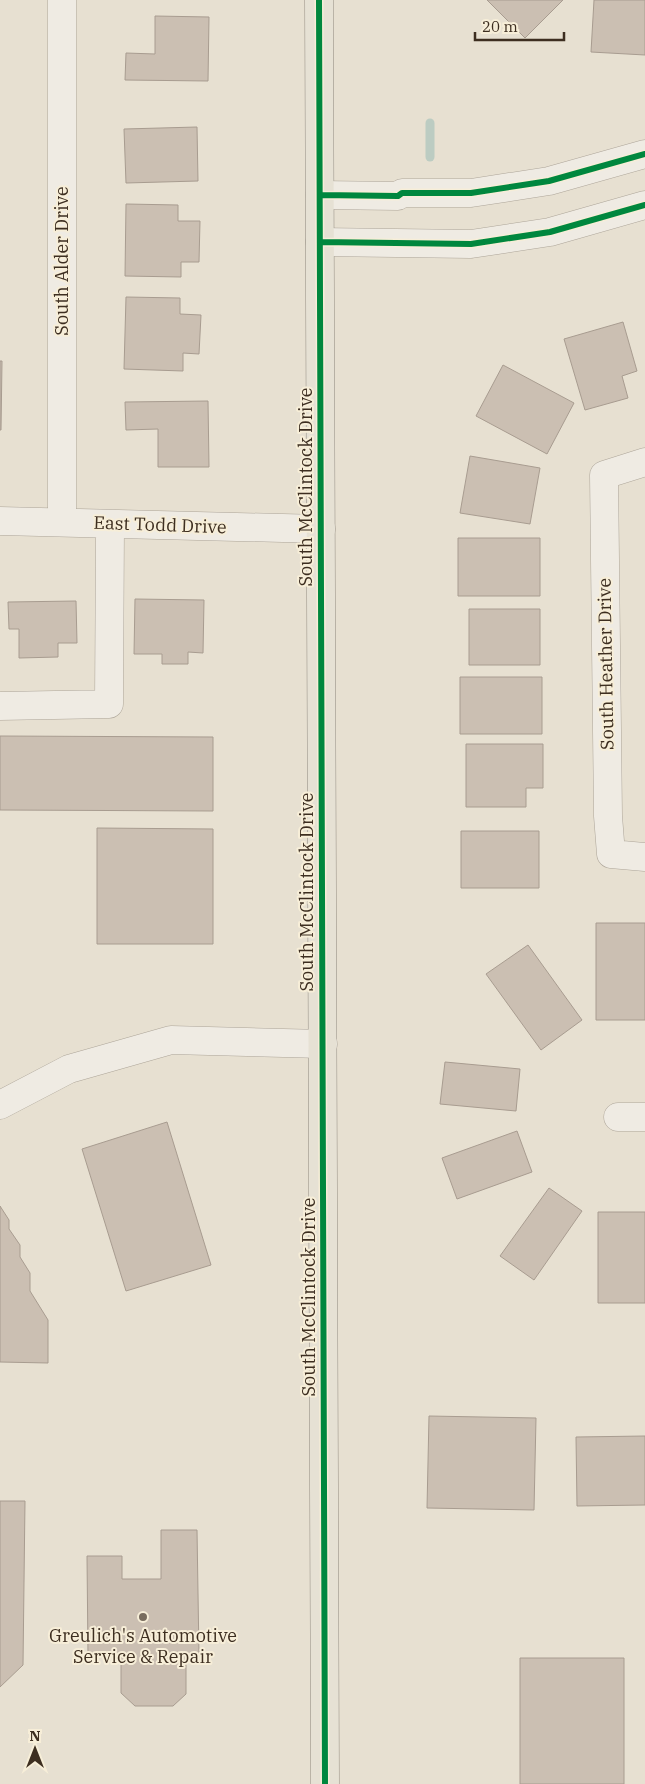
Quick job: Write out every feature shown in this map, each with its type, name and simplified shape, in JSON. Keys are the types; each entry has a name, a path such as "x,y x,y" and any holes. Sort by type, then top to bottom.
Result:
{"main road":[{"name":"South McClintock Drive","path":"319,0 325,1784"}],"street":[{"name":"South Alder Drive","path":"62,0 62,521"},
{"path":"320,195 398,196 402,193 471,193 549,181 645,154"},
{"path":"320,242 471,244 550,232 645,205"},
{"name":"South Heather Drive","path":"645,462 604,475 608,816 611,854 645,857"},
{"name":"East Todd Drive","path":"0,521 62,521 110,525 321,529"},
{"path":"0,706 109,704 110,525"},
{"path":"0,1104 69,1069 171,1040 323,1044"},
{"path":"618,1117 645,1117"}],"building":[{"path":"487,0 563,0 525,38"},
{"path":"594,0 645,0 645,55 591,52"},
{"path":"155,16 209,17 208,81 125,80 126,53 155,54"},
{"path":"197,127 198,181 126,183 124,129"},
{"path":"126,204 178,205 178,221 200,221 199,262 181,262 181,277 125,276"},
{"path":"126,297 180,298 180,314 201,315 199,354 183,353 183,371 124,369"},
{"path":"623,322 637,371 622,376 628,398 585,410 564,339"},
{"path":"0,361 2,361 1,430 0,430"},
{"path":"503,365 574,403 547,454 476,416"},
{"path":"208,401 209,467 158,467 158,429 126,430 125,402"},
{"path":"470,456 540,468 530,524 460,513"},
{"path":"458,538 540,538 540,596 458,596"},
{"path":"135,599 204,600 203,653 188,652 188,664 162,664 162,654 134,654"},
{"path":"76,601 77,643 58,643 58,657 19,658 19,629 9,629 8,602"},
{"path":"469,609 540,609 540,665 469,665"},
{"path":"460,677 542,677 542,734 460,734"},
{"path":"0,736 213,737 213,811 0,810"},
{"path":"466,744 543,744 543,788 526,788 526,807 466,807"},
{"path":"97,828 213,829 213,944 97,944"},
{"path":"461,831 539,831 539,888 461,888"},
{"path":"596,923 645,923 645,1020 596,1020"},
{"path":"528,945 582,1020 541,1050 486,974"},
{"path":"445,1062 520,1069 516,1111 440,1104"},
{"path":"167,1122 211,1265 126,1291 82,1149"},
{"path":"517,1131 532,1172 457,1199 442,1158"},
{"path":"549,1188 582,1211 534,1280 500,1256"},
{"path":"0,1206 9,1220 9,1229 20,1245 20,1257 30,1273 30,1291 48,1320 48,1363 0,1362"},
{"path":"598,1212 645,1212 645,1303 598,1303"},
{"path":"429,1416 536,1418 534,1510 427,1508"},
{"path":"645,1436 645,1505 577,1506 576,1437"},
{"path":"0,1501 25,1501 23,1665 0,1687"},
{"name":"Greulich's Automotive Service & Repair","path":"161,1530 197,1530 199,1656 186,1656 186,1694 173,1706 135,1706 121,1693 121,1655 88,1656 87,1556 122,1556 122,1579 161,1579"},
{"path":"520,1658 624,1658 624,1784 520,1784"}],"waterway":[{"path":"430,123 430,157"}],"cycle path":[{"path":"319,0 325,1784"},
{"path":"320,195 398,196 402,193 471,193 549,181 645,154"},
{"path":"320,242 471,244 550,232 645,205"}],"place":[{"name":"Greulich's Automotive Service & Repair","path":"143,1617"}]}
